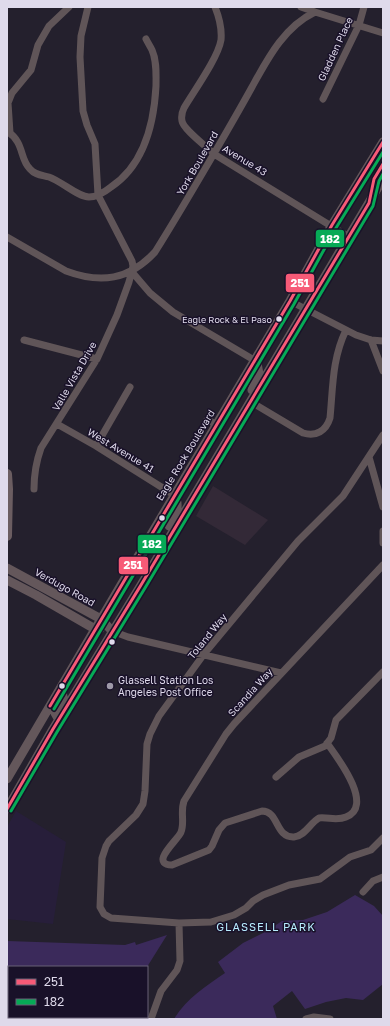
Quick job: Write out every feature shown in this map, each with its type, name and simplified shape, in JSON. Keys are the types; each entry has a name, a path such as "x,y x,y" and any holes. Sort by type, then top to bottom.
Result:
{"highway":[{"path":"7,474 7,536"}],"main road":[{"name":"Eagle Rock Boulevard","path":"7,779 95,628 290,301 332,225 383,142"},
{"path":"7,809 112,631 280,354 383,179"},
{"path":"254,360 259,362 268,362 280,354"},
{"path":"239,420 259,374 258,366 254,360"},
{"path":"167,542 165,535 174,518 178,505 177,499 174,495"},
{"name":"Verdugo Road","path":"7,568 101,619 112,631"},
{"name":"Verdugo Road","path":"7,580 95,628 112,631"},
{"path":"58,692 63,696 55,714 59,720"}],"street":[{"path":"69,7 49,26 38,45 31,70 12,93 8,103 8,132 19,143 25,162 29,169 36,174 50,177 80,195 90,197 98,195 119,182 128,173 138,159 146,142 155,104 156,75 152,51 146,39"},
{"path":"88,7 81,36 80,57 83,111 95,144 98,195 132,261 132,272 150,293 176,314 254,360"},
{"name":"Avenue 43","path":"215,7 220,24 221,40 216,55 184,108 183,124 214,154 332,225 349,237"},
{"name":"Gladden Place","path":"323,100 359,25 364,7"},
{"name":"York Boulevard","path":"7,237 66,271 76,275 110,278 132,272 147,261 155,252 214,154 271,54 282,38 305,16 308,9 383,33"},
{"name":"Valle Vista Drive","path":"34,488 36,462 41,448 97,359 117,315 132,272"},
{"path":"290,301 359,336 372,340 383,341"},
{"path":"251,402 303,433 312,434 322,431 330,418 335,360 340,342 346,330"},
{"path":"24,340 97,359"},
{"path":"372,340 383,372"},
{"path":"96,446 130,387"},
{"path":"207,420 216,424"},
{"name":"West Avenue 41","path":"57,424 96,446 174,495"},
{"name":"Toland Way","path":"383,435 343,496 298,541 204,654 154,724 147,748 143,804 136,815 109,841 103,852 99,903 101,911 111,918 179,923 211,922 234,916 264,894 289,886 320,879 350,857 371,850 383,838"},
{"path":"369,457 383,507"},
{"path":"383,532 383,543"},
{"name":"Scandia Way","path":"327,743 350,777 355,788 357,803 354,811 350,815 341,818 319,818 302,834 295,837 290,837 280,830 269,812 262,811 225,823 219,830 212,846 205,852 172,865 169,865 164,861 163,858 165,852 181,832 181,811 184,800 226,734 281,673 383,565"},
{"path":"112,631 128,637 281,673"},
{"path":"276,776 294,760 304,754 321,748 327,743 336,720 383,672"},
{"path":"363,892 372,881 383,877"},
{"path":"151,1019 161,991 179,966 179,923"},
{"path":"306,1019 314,1017 330,1019"}],"shaded area":[{"path":"213,486 268,520 245,545 196,516"},
{"path":"16,811 66,842 53,924 7,919 7,827"},
{"path":"355,895 374,906 383,916 383,984 363,1000 346,998 326,1002 305,1009 292,991 273,1006 277,1019 174,1019 190,999 225,973 218,962 243,943 267,931 282,921 303,920 327,912"},
{"path":"167,935 148,966 8,966 8,1018 115,1019 7,1019 7,941 125,945 135,942 136,945"}],"transit line":[{"name":"251","path":"50,706 290,301 332,225 383,142"},
{"name":"182","path":"54,709 294,304 336,228 383,152"},
{"name":"251","path":"7,809 53,729 141,585 369,203 374,179 383,164"},
{"name":"182","path":"11,811 373,206 379,181 383,174"}],"place":[{"name":"Eagle Rock & El Paso","path":"279,319"},
{"name":"Glassell Station Los Angeles Post Office","path":"110,686"}],"district":[{"name":"GLASSELL PARK","path":"266,926"}]}
